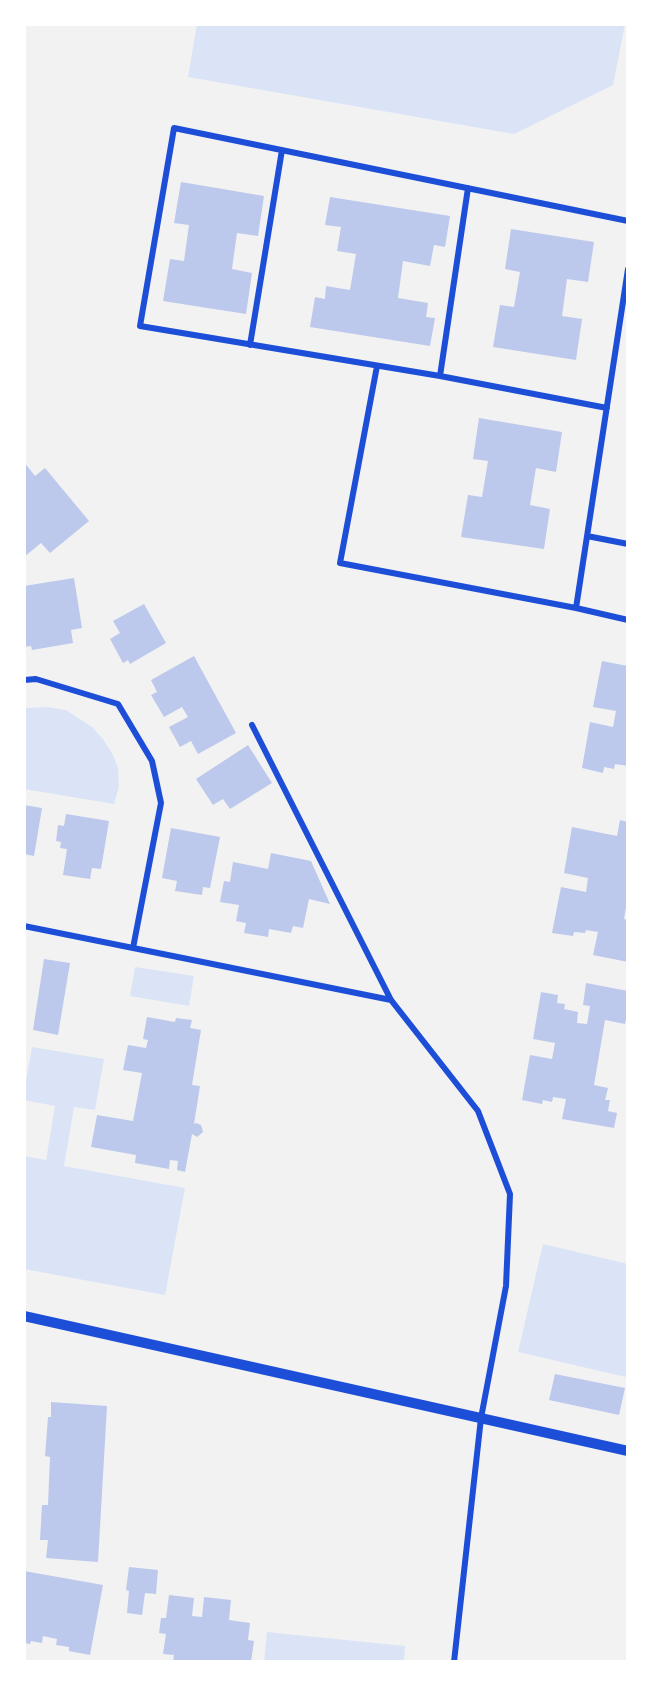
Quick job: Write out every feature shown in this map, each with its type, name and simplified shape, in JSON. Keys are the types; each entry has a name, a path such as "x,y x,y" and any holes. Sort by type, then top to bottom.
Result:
{"street":[{"path":"607,408 440,376 140,326 174,128 628,221"},
{"path":"250,345 282,150"},
{"path":"440,376 468,188"},
{"path":"576,608 628,268"},
{"path":"376,366 340,563 628,620"},
{"path":"587,536 628,544"},
{"path":"24,680 36,679 118,704 152,761 161,803 133,948"},
{"path":"252,725 391,1000 478,1111 510,1194 506,1286 481,1418 454,1662"},
{"path":"24,926 391,1000"},
{"path":"24,1316 628,1451"}],"shaded area":[{"path":"197,24 625,24 613,85 514,134 188,77"},
{"path":"47,707 66,710 92,727 103,739 118,768 119,786 114,804 24,789 24,708"},
{"path":"135,967 194,976 189,1006 130,996"},
{"path":"32,1047 104,1059 95,1110 74,1107 64,1166 185,1188 165,1295 24,1269 24,1156 46,1160 55,1106 24,1100"},
{"path":"543,1244 628,1264 628,1369 626,1377 518,1352"},
{"path":"267,1632 405,1646 404,1662 264,1662"}],"building":[{"path":"181,182 264,196 258,236 237,233 232,269 252,273 246,314 163,301 170,259 184,261 189,225 174,223"},
{"path":"330,197 450,216 445,247 434,245 430,266 403,261 398,298 428,303 426,317 435,318 430,346 310,327 315,297 325,299 326,286 350,290 356,254 337,251 341,227 325,225"},
{"path":"511,229 594,242 588,282 567,279 562,316 582,319 576,360 493,347 500,305 514,307 520,272 505,269"},
{"path":"479,418 562,432 556,472 536,468 530,505 550,509 544,549 461,537 468,495 482,497 488,461 473,459"},
{"path":"24,462 35,476 45,468 89,521 50,553 41,543 24,557"},
{"path":"74,578 82,628 71,630 73,643 32,650 31,646 24,647 24,586"},
{"path":"144,604 166,643 130,664 128,660 123,663 110,639 120,633 113,621"},
{"path":"194,656 236,733 198,754 191,741 180,747 169,727 188,717 182,707 164,717 151,695 157,692 151,680"},
{"path":"602,661 628,666 628,766 615,764 614,769 604,767 603,773 582,768 590,722 613,727 616,711 593,707"},
{"path":"248,745 272,783 230,809 223,799 213,805 196,779"},
{"path":"24,805 42,808 34,856 24,854"},
{"path":"66,814 109,821 101,869 92,868 90,879 63,875 67,849 60,848 61,842 56,841 58,825 64,826"},
{"path":"620,820 628,822 628,896 624,919 628,920 628,962 593,955 598,932 586,930 585,933 574,932 573,936 552,933 561,887 586,892 588,878 564,873 572,827 617,836"},
{"path":"171,828 220,837 210,888 203,887 202,895 175,891 177,881 162,878"},
{"path":"271,853 311,861 330,904 309,899 303,928 293,926 291,933 269,929 268,937 244,933 246,923 236,921 239,905 220,902 224,881 230,882 233,862 268,869"},
{"path":"44,959 70,963 58,1035 33,1030"},
{"path":"586,983 628,991 628,1011 625,1024 605,1020 594,1085 608,1088 605,1100 610,1100 608,1111 617,1113 614,1128 562,1119 566,1099 553,1097 552,1102 543,1100 542,1104 522,1100 530,1055 552,1059 555,1043 533,1039 541,992 558,995 557,1003 565,1004 564,1009 578,1012 577,1023 587,1024 590,1006 583,1005"},
{"path":"147,1017 175,1022 176,1018 192,1020 190,1028 201,1030 192,1085 200,1086 194,1124 201,1125 203,1132 197,1137 192,1134 185,1172 177,1170 178,1161 170,1160 169,1169 135,1163 136,1155 91,1147 97,1115 133,1121 142,1073 123,1070 128,1045 146,1048 148,1040 143,1039"},
{"path":"555,1374 625,1388 619,1415 549,1400"},
{"path":"51,1402 107,1406 98,1562 46,1558 48,1540 40,1540 42,1505 48,1505 50,1457 45,1456"},
{"path":"129,1567 158,1570 156,1594 145,1593 142,1615 127,1613 129,1591 126,1590"},
{"path":"24,1571 103,1585 90,1655 69,1651 69,1647 56,1645 57,1639 43,1636 42,1643 31,1641 30,1644 24,1643"},
{"path":"169,1595 194,1598 192,1616 202,1617 204,1597 231,1600 229,1620 250,1623 248,1640 254,1641 251,1662 173,1662 174,1655 163,1654 166,1634 159,1633 161,1618 166,1618"}]}
